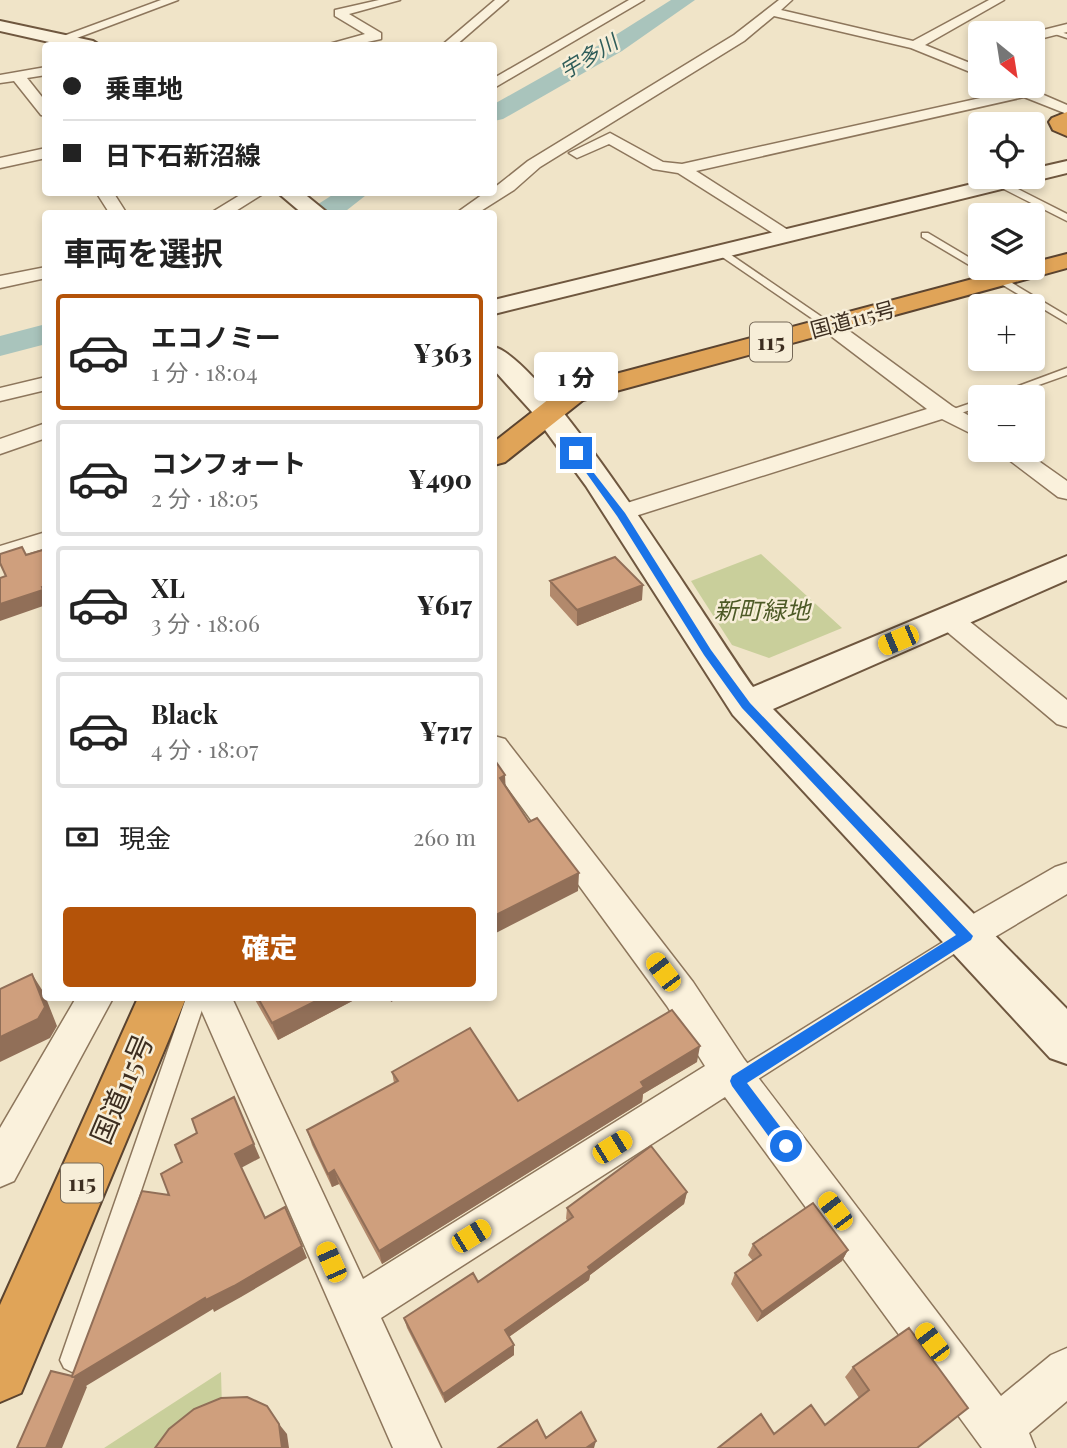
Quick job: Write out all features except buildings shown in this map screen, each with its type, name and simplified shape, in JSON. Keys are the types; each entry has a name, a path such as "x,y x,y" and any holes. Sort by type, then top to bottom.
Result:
{"highway":[{"path":"1067,118 1059,122 1067,130"},
{"name":"国道115号","path":"1045,267 1067,261"},
{"name":"国道115号","path":"497,454 573,394 1000,280"},
{"name":"国道115号","path":"1,1370 161,1001"}],"street":[{"path":"64,38 172,0"},
{"path":"347,42 376,36 339,13 394,0"},
{"path":"452,42 502,0"},
{"path":"497,83 638,0"},
{"path":"497,193 534,164 722,49 786,0"},
{"path":"915,45 998,0"},
{"path":"772,12 915,45 968,67"},
{"path":"0,26 78,42"},
{"path":"1045,35 1063,32"},
{"path":"948,58 968,53"},
{"path":"0,79 42,72"},
{"path":"18,76 42,107"},
{"path":"534,164 575,154 610,138 659,166 682,169 981,98"},
{"path":"1040,98 1067,110"},
{"path":"0,163 42,154"},
{"path":"1045,172 1067,167"},
{"path":"682,169 782,234"},
{"path":"497,306 973,189"},
{"path":"224,210 251,196"},
{"path":"293,196 312,210"},
{"path":"469,210 492,196"},
{"path":"0,282 42,273"},
{"path":"830,326 946,412 968,424"},
{"path":"497,358 548,413 620,513 707,652 746,705 1067,1042"},
{"path":"0,395 39,385"},
{"path":"620,513 946,412"},
{"path":"0,447 42,431"},
{"path":"1024,462 1067,492"},
{"path":"0,554 42,541"},
{"path":"746,705 1067,568"},
{"path":"949,619 1067,716"},
{"path":"497,753 680,994 734,1077 1004,1438 1067,1371"},
{"path":"966,936 1067,877"},
{"path":"0,1167 93,1001"},
{"path":"215,1001 417,1448"},
{"path":"353,1310 734,1077"}],"lane":[{"path":"1011,189 1067,218"},
{"path":"925,235 968,261"},
{"path":"718,250 830,326"},
{"path":"1000,280 1067,320"},
{"path":"1028,385 1067,371"},
{"path":"946,412 968,406"},
{"path":"734,1077 966,936"},
{"path":"72,1360 195,1001"}],"green space":[{"name":"新町緑地","path":"761,554 842,628 769,658 732,645 691,581"},
{"path":"221,1372 222,1409 171,1448 104,1448"}],"waterway":[{"name":"宇多川","path":"497,112 614,46 685,0"},
{"name":"宇多川","path":"328,210 351,196"},
{"name":"宇多川","path":"0,346 42,335"}],"route":[{"path":"576,453 622,515 707,652 746,705 966,936 737,1081 786,1146"}]}
